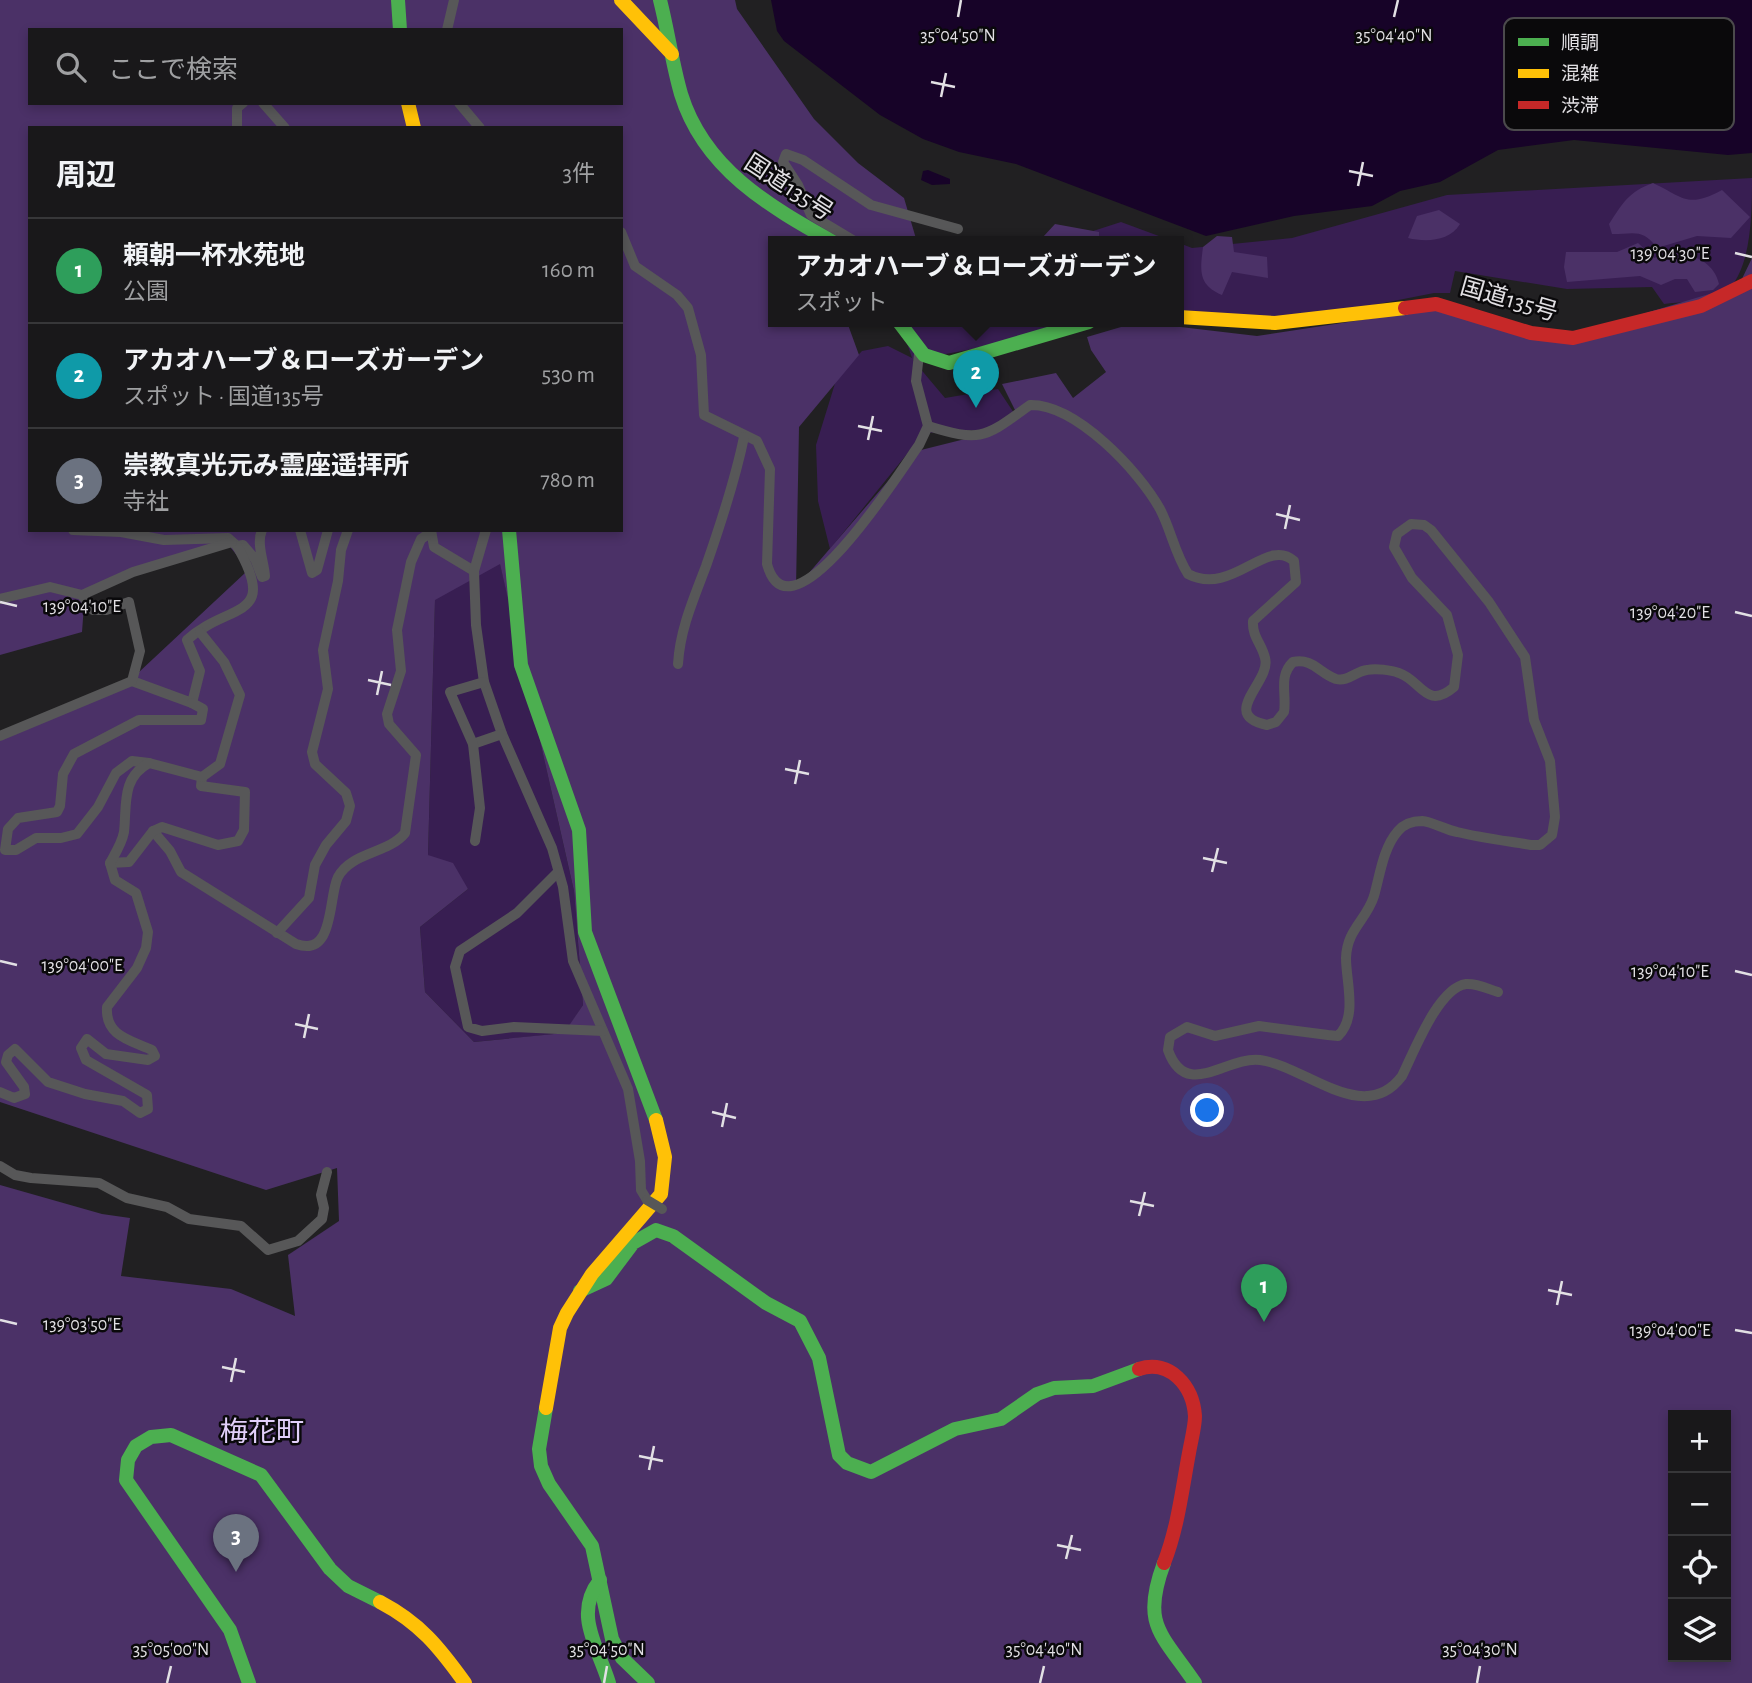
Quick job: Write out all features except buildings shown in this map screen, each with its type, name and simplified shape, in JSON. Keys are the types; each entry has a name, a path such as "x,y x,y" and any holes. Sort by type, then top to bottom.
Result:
{"main road":[{"path":"398,0 400,28"},
{"path":"621,0 641,19 664,49 673,55"},
{"name":"国道135号","path":"660,0 682,96 703,144 719,167 749,192 823,236"},
{"path":"408,105 414,126"},
{"name":"国道135号","path":"1736,287 1752,274"},
{"name":"国道135号","path":"1184,318 1236,323 1275,323 1436,304 1531,333 1573,338 1701,306 1752,281"},
{"path":"902,327 919,354 932,362 949,363 1072,327"},
{"path":"509,532 520,664 579,830 585,932 661,1134 666,1158 660,1197 579,1292 560,1328 539,1449 548,1485 592,1546 612,1639 622,1657 648,1683"},
{"path":"579,1292 606,1279 633,1243 656,1230 673,1236 766,1304 800,1321 819,1358 839,1455 847,1463 871,1472 955,1429 1001,1419 1037,1394 1054,1388 1093,1385 1143,1367 1161,1367 1174,1372 1190,1392 1195,1417 1175,1534 1154,1590 1152,1613 1195,1683"},
{"path":"249,1683 230,1630 126,1480 128,1457 142,1439 157,1434 171,1435 261,1475 330,1569 348,1586 409,1617 444,1654 465,1683"},
{"path":"600,1580 590,1589 584,1615 610,1683"}],"street":[{"path":"447,28 454,0"},
{"path":"237,126 237,108 241,105"},
{"path":"265,105 283,126"},
{"path":"461,105 478,126"},
{"path":"846,236 811,215 798,185 785,168 783,162 786,154 803,160 870,205 958,229"},
{"path":"623,237 635,266 677,295 688,308 701,355 704,415 744,437 757,441 770,469 765,545 770,574 786,586 796,585 842,552 919,445 928,426 916,381 919,354"},
{"path":"928,426 966,436 994,432 1030,405 1058,409 1116,452 1159,507 1188,574 1201,578 1230,576 1239,574 1271,553 1288,555 1294,561 1296,582 1253,621 1252,632 1266,658 1246,702 1247,712 1251,718 1267,725 1276,722 1284,712 1283,680 1287,667 1293,662 1313,663 1337,679 1345,679 1369,669 1398,673 1434,696 1454,687 1458,655 1447,615 1412,578 1394,547 1397,534 1411,524 1424,525 1431,530 1489,602 1525,657 1535,720 1550,761 1555,817 1552,835 1540,845 1531,845 1458,833 1424,821 1404,825 1396,833 1381,868 1372,900 1349,935 1346,1023 1338,1036 1259,1026 1215,1036 1187,1027 1170,1037 1168,1050 1180,1069 1193,1075 1209,1074 1234,1062 1257,1060 1277,1064 1346,1094 1381,1095 1394,1087 1402,1076 1445,996 1463,984 1473,984 1498,992"},
{"path":"678,664 683,631 735,483 744,437"},
{"path":"121,532 164,540 213,536 228,538 234,544 254,582 251,599 241,610 216,619 187,640 200,671 192,703"},
{"path":"0,599 50,587 82,595 133,572 234,544 243,545 255,559 262,577 265,576 258,539 261,532"},
{"path":"301,532 312,573 317,570 327,532"},
{"path":"277,933 309,898 315,865 326,845 346,821 350,806 346,793 315,764 312,752 328,689 323,650 338,581 341,550 347,532"},
{"path":"153,831 170,851 181,872 277,933 304,947 320,940 328,927 333,891 343,869 398,842 405,833 416,755 389,724 387,709 401,671 397,630 411,562 421,539 430,532 434,547 474,570"},
{"path":"485,532 474,570 476,625 484,682 502,734 552,848 573,961 628,1089 640,1161 641,1190 647,1200 662,1209"},
{"path":"82,595 93,610 106,610 129,602 140,651 132,681"},
{"path":"110,863 130,862 153,831 168,827 218,845 238,841 244,830 245,792 201,786 202,777 220,764 241,698 238,686 201,632"},
{"path":"0,736 132,681 203,709 201,720 139,720 74,754 62,774 60,806 57,811 18,818 8,829 5,850 16,850 36,838 61,838 77,834 98,807 116,773 132,761 202,777"},
{"path":"475,841 480,808 473,744 450,692 484,682"},
{"path":"473,744 502,734"},
{"path":"0,1092 15,1098 25,1094 24,1087 6,1062 8,1055 15,1049 48,1082 85,1094 116,1099 140,1113 148,1109 147,1095 86,1060 81,1053 81,1044 87,1039 106,1054 148,1060 155,1056 152,1050 116,1034 108,1022 107,1007 138,968 148,932 136,893 115,880 110,863 122,840 125,800 132,778 139,769 149,763"},
{"path":"558,872 517,913 460,951 455,967 468,1027 482,1031 514,1027 603,1031"},
{"path":"0,1166 15,1175 31,1178 99,1184 127,1198 167,1207 189,1219 241,1226 268,1250 298,1241 322,1219 324,1208 321,1195 327,1172"}],"shaded area":[{"path":"0,0 735,0 737,9 814,119 858,163 904,198 915,236 768,236 768,327 849,327 859,355 799,427 796,588 913,452 993,432 1016,412 1002,384 1056,373 1073,398 1106,372 1091,350 1087,337 1121,327 1180,327 1257,336 1453,306 1553,341 1739,285 1752,258 1752,1683 0,1683 0,1185 102,1214 130,1218 121,1276 231,1289 295,1316 288,1255 339,1221 337,1168 266,1190 0,1102 0,734 123,687 245,573 243,563 227,543 85,592 82,632 0,655","holes":["500,564 574,891 583,1005 564,1033 474,1042 425,992 420,927 468,889 453,863 428,855 435,600"]},
{"path":"771,0 1752,0 1752,153 1728,155 1574,140 1498,150 1440,182 1400,191 1372,206 1294,216 1206,236 1016,164 959,152 923,139 880,115 784,41 777,31"},
{"path":"928,170 950,179 950,184 932,185 921,180 923,171"},
{"path":"1752,178 1750,231 1742,266 1735,281 1725,292 1712,299 1664,304 1652,287 1567,289 1455,271 1450,293 1434,293 1297,320 1184,319 1184,245 1192,248 1292,238 1447,195"},
{"path":"1653,183 1693,200 1722,190 1750,217 1731,238 1697,236 1657,248 1642,235 1612,234 1609,224 1622,204 1632,194"},
{"path":"1439,210 1460,224 1455,230 1436,239 1408,238 1417,216"},
{"path":"1121,222 1159,236 1078,236"},
{"path":"1055,224 1099,232 1099,236 1044,236"},
{"path":"1217,236 1232,237 1234,252 1267,257 1268,278 1232,272 1222,295 1208,287 1201,270 1203,247"},
{"path":"1638,243 1654,258 1684,254 1702,261 1710,267 1719,284 1713,290 1695,292 1687,279 1675,279 1661,285 1640,276 1567,282 1564,267 1566,252 1617,252"},
{"path":"902,327 1064,327 913,360 945,398 998,389 1014,413 996,429 924,433 830,549 818,501 816,445 837,377 862,351 888,346 912,358"},
{"path":"500,563 574,891 583,1005 565,1033 474,1042 425,992 420,927 468,889 428,855 435,599"}],"traffic: fast":[{"path":"398,0 400,28"},
{"path":"660,0 681,94 705,144 742,183 785,214 823,236"},
{"path":"903,327 924,355 949,363 1072,327"},
{"path":"509,532 521,665 579,830 585,932 656,1120"},
{"path":"580,1291 606,1279 633,1243 656,1230 673,1236 766,1303 800,1321 819,1358 839,1455 847,1463 871,1472 955,1429 1001,1419 1037,1394 1054,1388 1093,1386 1139,1369"},
{"path":"546,1408 539,1449 541,1466 549,1484 592,1546 612,1639 622,1658 648,1683"},
{"path":"249,1683 230,1630 126,1480 128,1460 136,1446 151,1437 171,1435 261,1475 330,1569 348,1586 380,1602"},
{"path":"1164,1563 1154,1601 1158,1628 1195,1683"},
{"path":"600,1580 588,1605 588,1618 594,1644 609,1683"}],"traffic: slow":[{"path":"621,0 672,54"},
{"path":"408,105 414,126"},
{"path":"1184,317 1275,323 1405,308"},
{"path":"546,1408 560,1328 567,1313 592,1274 661,1194 665,1157 656,1120"},
{"path":"380,1602 418,1627 465,1683"}],"traffic: jam":[{"path":"1405,308 1436,304 1531,333 1573,338 1701,306 1752,281"},
{"path":"1139,1369 1161,1368 1178,1378 1190,1395 1195,1416 1179,1508 1164,1563"}],"place":[{"name":"アカオハーブ＆ローズガーデン","path":"976,408"},
{"name":"頼朝一杯水苑地","path":"1264,1322"},
{"name":"崇教真光元み霊座遥拝所","path":"236,1572"}],"district":[{"name":"梅花町","path":"262,1431"}]}
